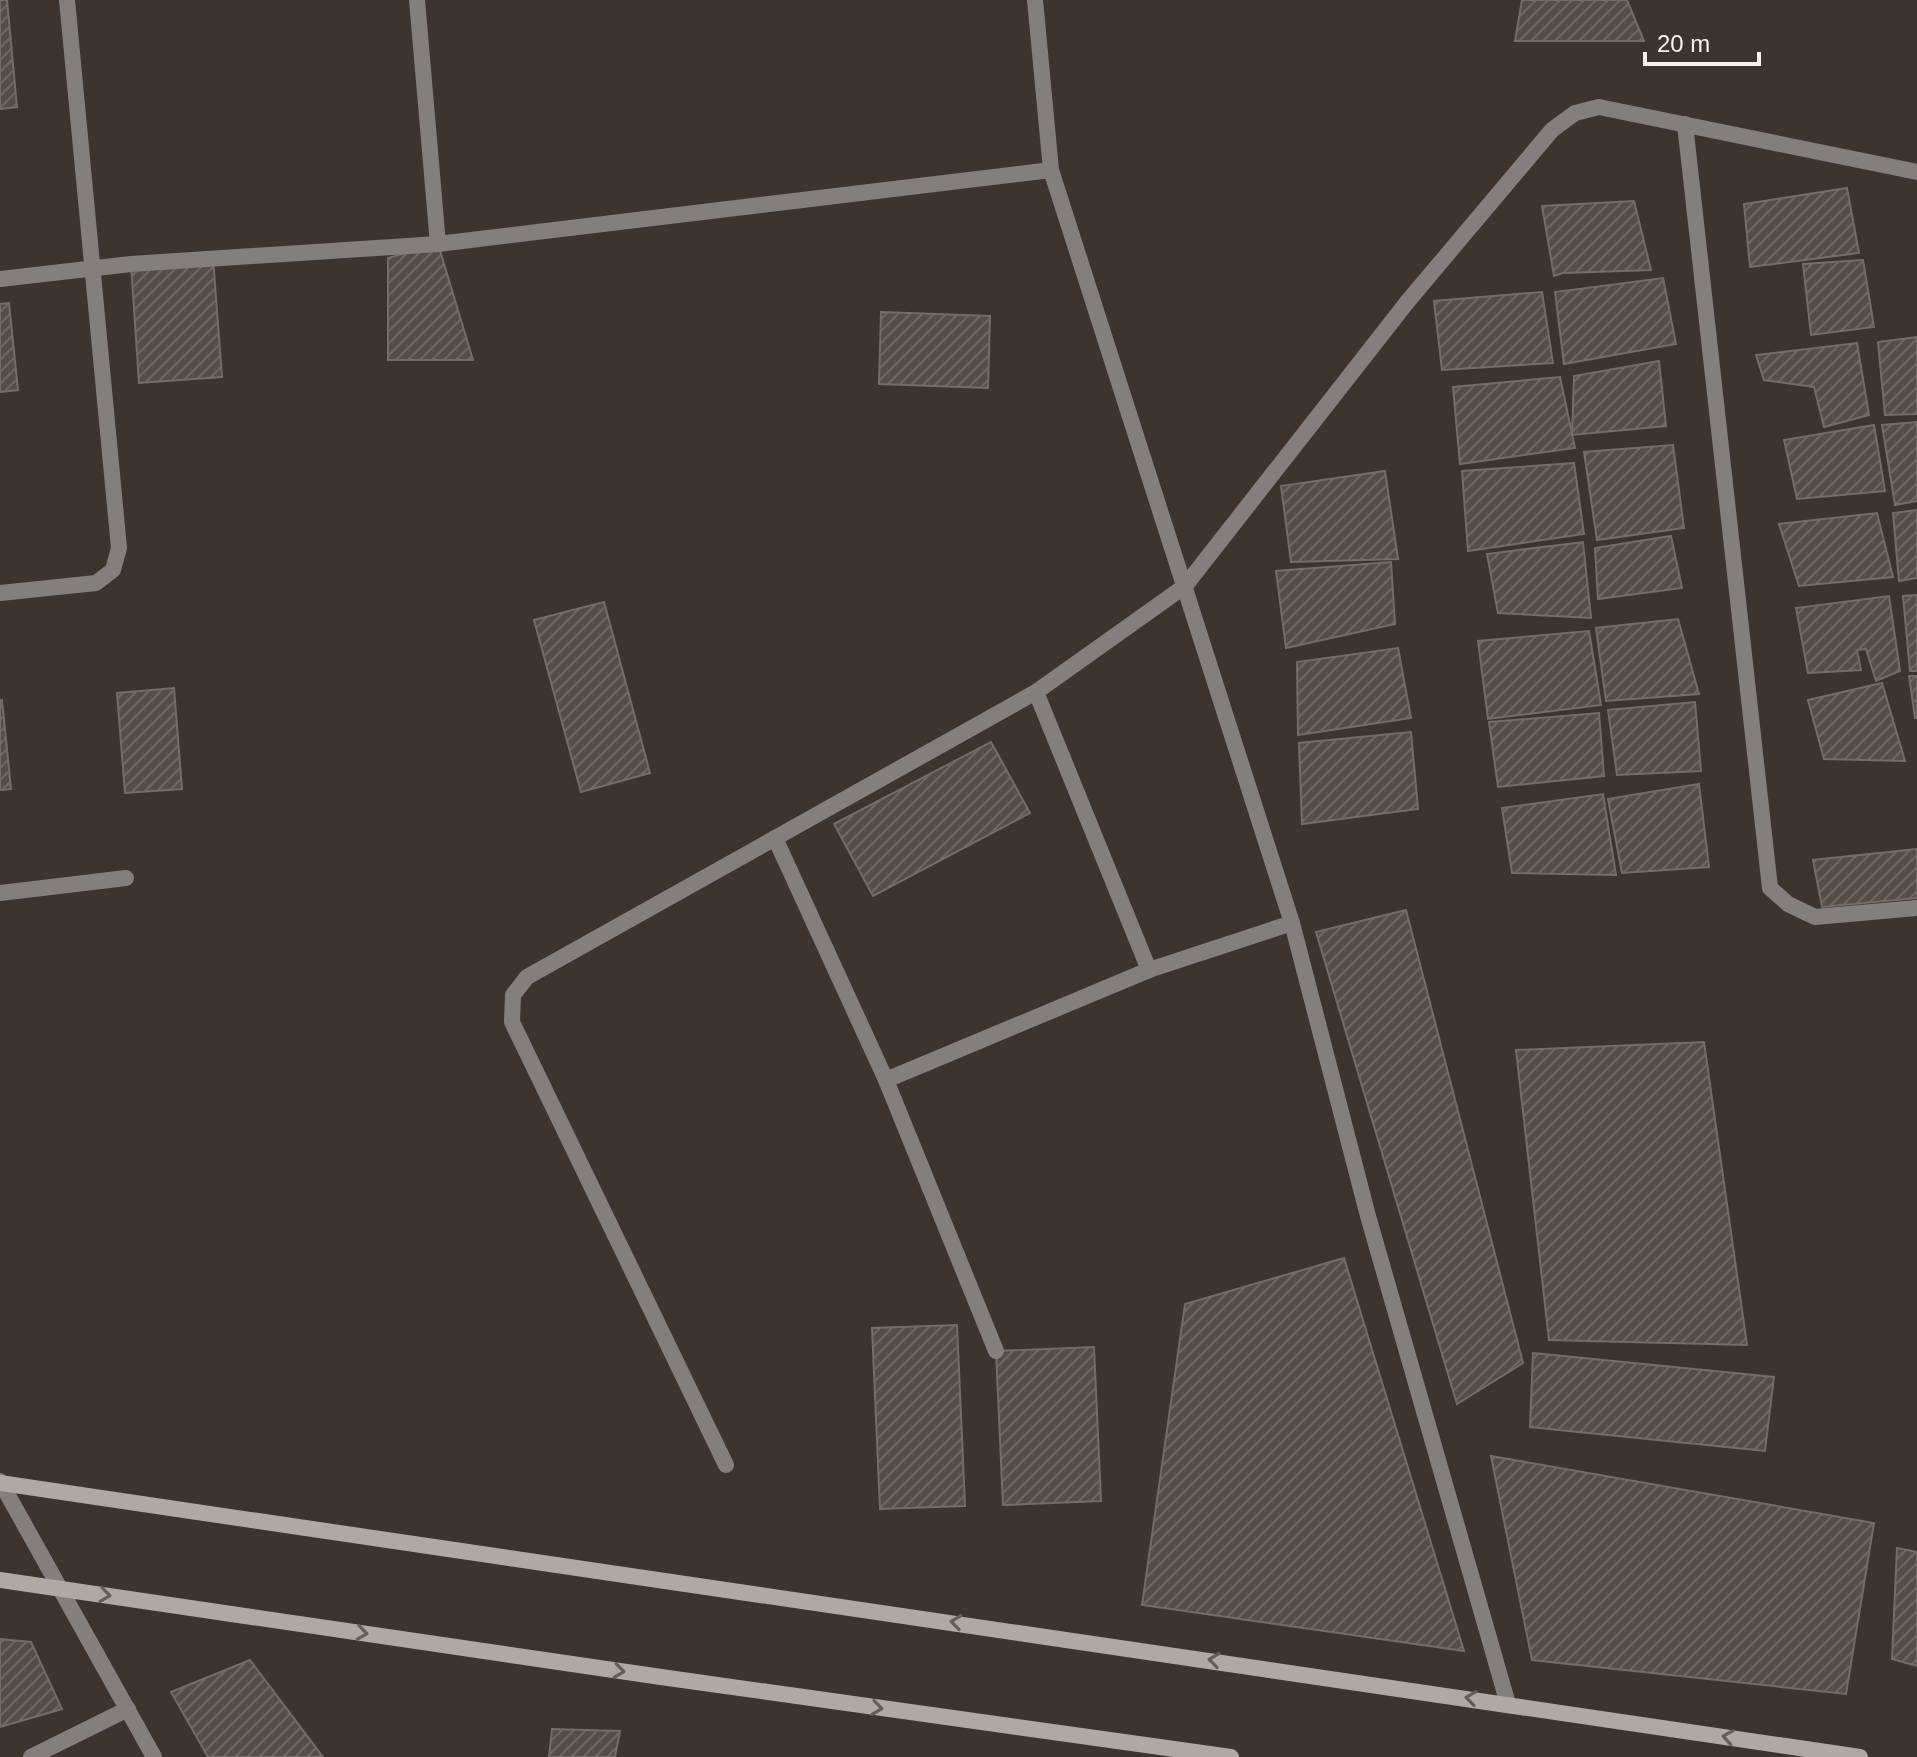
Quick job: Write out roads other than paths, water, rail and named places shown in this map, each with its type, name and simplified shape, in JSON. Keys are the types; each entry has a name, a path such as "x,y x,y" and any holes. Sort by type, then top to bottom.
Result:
{"main road":[{"path":"0,1482 1860,1757"},
{"path":"0,1580 1231,1757"}],"street":[{"path":"0,593 96,583 113,570 119,548 67,0"},
{"path":"417,0 438,244"},
{"path":"1035,0 1051,170 1292,923 1368,1216 1508,1704"},
{"path":"726,1465 512,1022 513,995 527,977 1036,692 1185,586 1408,301 1552,130 1575,113 1599,107 1917,172"},
{"path":"1685,124 1770,888 1788,904 1815,917 1917,908"},
{"path":"0,279 93,268 438,244 1051,170"},
{"path":"1036,692 1149,970"},
{"path":"775,838 886,1080 996,1351"},
{"path":"0,893 126,878"},
{"path":"886,1080 1149,970 1292,923"},
{"path":"0,1482 154,1757"},
{"path":"31,1757 128,1709"}]}
